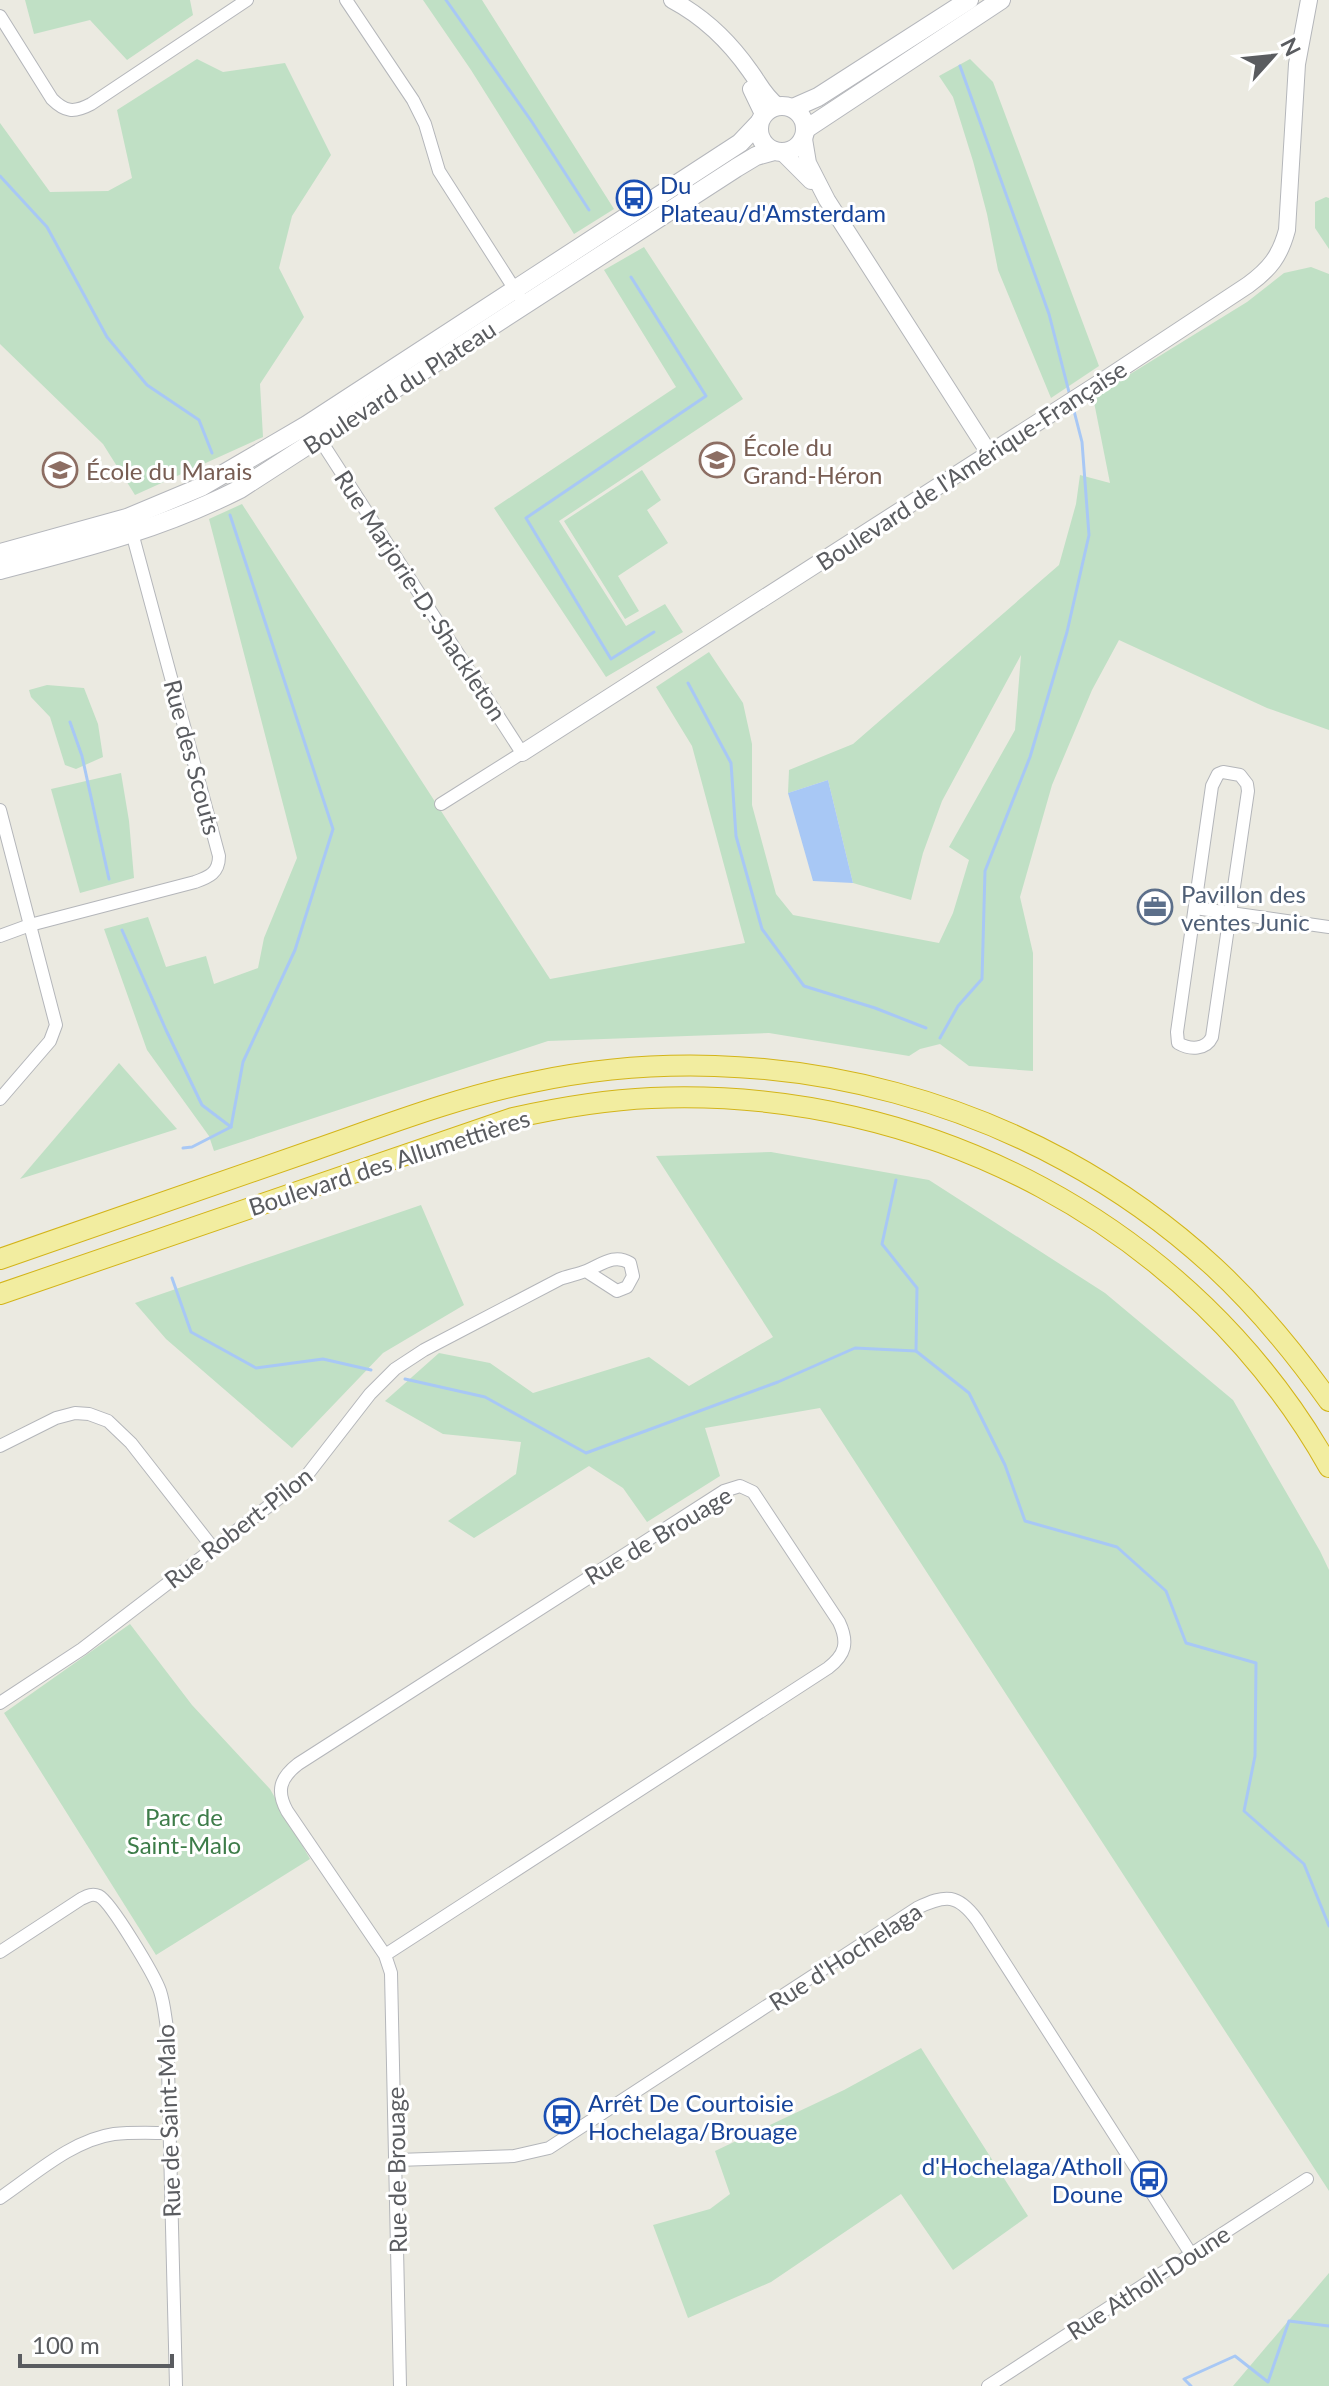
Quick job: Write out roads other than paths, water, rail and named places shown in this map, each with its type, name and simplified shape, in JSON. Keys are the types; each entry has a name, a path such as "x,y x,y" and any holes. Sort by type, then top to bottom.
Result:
{"highway":[{"name":"Boulevard des Allumettières","path":"0,1259 431,1110 531,1082 606,1069 640,1067 705,1065 768,1069 870,1086 950,1109 997,1127 1097,1180 1154,1219 1215,1268 1274,1329 1329,1401"},
{"name":"Boulevard des Allumettières","path":"0,1294 513,1118 595,1103 654,1098 778,1104 889,1125 942,1142 1027,1178 1102,1223 1178,1282 1240,1343 1296,1413 1329,1467"}],"main road":[{"name":"Boulevard du Plateau","path":"0,570 130,527 307,425 740,143 773,113 818,97 969,0"},
{"path":"805,134 800,113 773,113 761,140 779,152 791,151 805,134 1001,0"},
{"name":"Boulevard du Plateau","path":"0,553 187,515 240,489 736,168 756,156 779,152"}],"street":[{"path":"0,16 52,99 69,111 91,104 247,0"},
{"path":"346,0 413,100 425,124 439,171 525,305"},
{"path":"672,0 711,25 747,67 768,98 773,113"},
{"name":"Boulevard de l'Amérique-Française","path":"441,804 1260,276 1275,262 1287,230 1297,64 1309,1"},
{"path":"805,134 808,163 827,200 989,453"},
{"path":"779,152 801,168 827,200"},
{"name":"Rue Marjorie-D.-Shackleton","path":"319,438 522,753"},
{"name":"Rue des Scouts","path":"0,936 30,925 195,882 211,875 218,867 219,856 130,527"},
{"path":"1223,772 1240,775 1248,791 1230,914 1212,1037 1200,1048 1182,1045 1178,1043 1177,1032 1212,786 1218,774 1223,772"},
{"path":"0,810 55,1019 55,1031 50,1041 0,1099"},
{"path":"1195,908 1329,927"},
{"name":"Rue Robert-Pilon","path":"0,1703 82,1649 304,1479 370,1394 395,1369 424,1350 560,1279 586,1271"},
{"path":"0,1446 56,1418 75,1413 108,1421 131,1443 213,1548"},
{"name":"Rue de Brouage","path":"385,1955 828,1668 843,1654 845,1639 839,1622 753,1492 740,1486 724,1491 298,1764 285,1776 279,1793 287,1811 385,1955 391,1973 400,2386"},
{"name":"Rue de Saint-Malo","path":"0,1952 81,1899 98,1896 106,1902 152,1973 159,1990 167,2028 176,2386"},
{"name":"Rue d'Hochelaga","path":"397,2160 514,2156 549,2148 917,1908 945,1897 959,1901 977,1920 1191,2254"},
{"path":"0,2198 53,2162 99,2137 170,2133"},
{"name":"Rue Atholl-Doune","path":"988,2386 1307,2179"}],"water":[{"path":"828,780 853,883 813,881 788,793"}],"waterway":[{"path":"446,0 532,122 589,210"},
{"path":"960,66 1049,314 1070,396"},
{"path":"0,176 47,227 107,337 147,385 199,420 212,453"},
{"path":"631,277 706,396 526,518 611,659 654,632"},
{"path":"940,1038 958,1006 982,979 985,871 1030,757 1067,632 1089,535 1082,442 1073,407"},
{"path":"183,1148 192,1147 231,1127 243,1062 295,950 333,829 230,515"},
{"path":"688,683 731,763 736,836 762,929 804,986 926,1028"},
{"path":"70,722 82,756 109,879"},
{"path":"122,930 202,1105 231,1127"},
{"path":"896,1180 882,1244 917,1288 916,1351 969,1393 1005,1465 1025,1521 1117,1547 1166,1591 1186,1643 1256,1663 1255,1756 1244,1811 1304,1864 1329,1926"},
{"path":"172,1278 191,1332 256,1368 323,1359 371,1370"},
{"path":"405,1379 485,1397 586,1453 778,1382 855,1348 916,1351"},
{"path":"1191,2386 1184,2379 1235,2356 1268,2382 1289,2321 1329,2326"}],"place":[{"name":"Du Plateau/d'Amsterdam","path":"634,198"},
{"name":"École du Grand-Héron","path":"717,460"},
{"name":"École du Marais","path":"60,470"},
{"name":"Pavillon des ventes Junic","path":"1155,907"},
{"name":"Arrêt De Courtoisie Hochelaga/Brouage","path":"562,2116"},
{"name":"d'Hochelaga/Atholl Doune","path":"1149,2179"}],"park label":[{"name":"Parc de Saint-Malo","path":"184,1830"}]}
